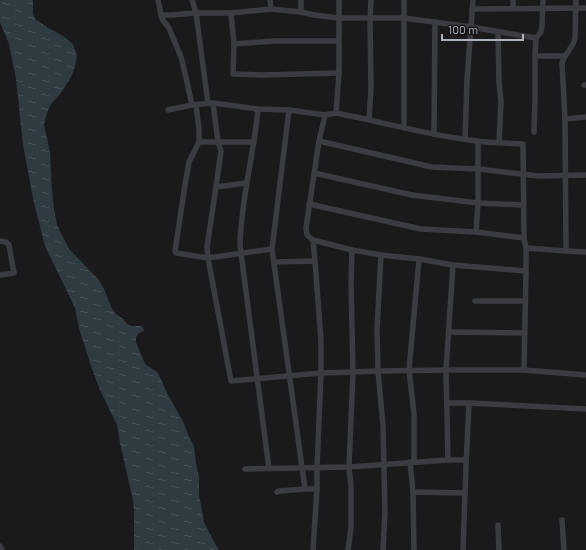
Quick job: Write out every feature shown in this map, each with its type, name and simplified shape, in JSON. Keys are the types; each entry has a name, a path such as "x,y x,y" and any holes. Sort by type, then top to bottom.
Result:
{"street":[{"path":"158,0 162,19 169,28 181,57 199,129 199,142 189,162 175,250 176,253 208,258 272,249"},
{"path":"192,0 196,13 220,152 207,247 231,381 321,373 409,370 524,370 586,375"},
{"path":"270,0 271,10"},
{"path":"301,0 301,12"},
{"path":"336,113 339,73 339,0"},
{"path":"369,120 371,89 371,0"},
{"path":"404,0 404,128"},
{"path":"465,140 467,80 473,0"},
{"path":"513,0 513,8"},
{"path":"534,132 536,38 540,32 542,24 543,0"},
{"path":"566,251 565,119 562,63 564,56 573,44 575,38 576,0"},
{"path":"472,9 586,8"},
{"path":"161,15 271,10 301,12 339,18 404,18 536,38"},
{"path":"231,13 234,44 233,74 262,75 339,73"},
{"path":"434,134 435,22"},
{"path":"498,32 501,102 499,142"},
{"path":"234,44 274,41 338,41"},
{"path":"535,56 564,56"},
{"path":"168,110 211,103 258,109 289,110 325,115 336,113 465,140 523,144 523,205 524,238 526,248 524,370"},
{"path":"258,109 254,142 246,183 240,234 241,254 269,469"},
{"path":"289,110 272,249 305,489"},
{"path":"325,115 319,141 306,228 307,235 313,240 352,250 381,255 419,259 453,265 526,271"},
{"path":"565,119 586,117"},
{"path":"319,141 432,167 478,169 539,176 586,175"},
{"path":"199,142 254,142"},
{"path":"476,232 478,203 478,142"},
{"path":"314,173 412,195 478,203 523,205"},
{"path":"216,187 246,183"},
{"path":"309,204 421,229 476,232 524,238"},
{"path":"313,240 321,373 317,489 313,550"},
{"path":"0,241 6,242 9,246 14,273 0,275"},
{"path":"526,248 586,252"},
{"path":"348,550 351,528 351,486 349,467 353,372 351,283 352,250"},
{"path":"381,255 377,330 378,371 383,426 383,550"},
{"path":"414,550 412,462 414,414 409,370 419,259"},
{"path":"274,262 315,261"},
{"path":"448,460 446,370 453,265"},
{"path":"475,301 525,301"},
{"path":"449,332 525,333"},
{"path":"447,403 586,410"},
{"path":"463,550 469,403"},
{"path":"245,469 349,467 412,462 466,460"},
{"path":"277,492 317,489"},
{"path":"413,492 465,493"},
{"path":"562,520 564,550"},
{"path":"498,525 499,550"},
{"path":"0,546 2,550"}],"water":[{"path":"0,0 33,0 33,13 35,19 73,44 77,56 72,75 61,93 51,104 44,125 50,152 52,190 57,225 69,249 99,280 115,313 127,324 132,326 142,326 144,331 139,333 136,337 136,342 145,364 158,373 194,446 199,477 199,495 204,522 219,550 134,550 133,500 117,425 99,388 91,366 79,328 75,308 45,246 34,203 23,145 16,79 9,44 0,22"}]}
